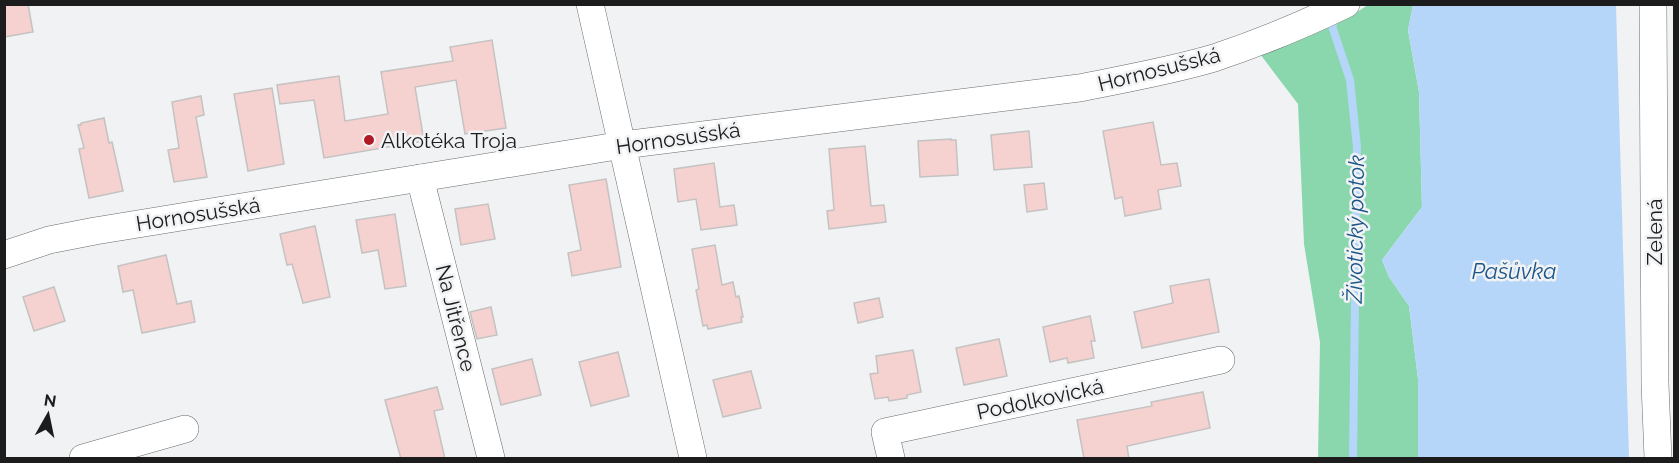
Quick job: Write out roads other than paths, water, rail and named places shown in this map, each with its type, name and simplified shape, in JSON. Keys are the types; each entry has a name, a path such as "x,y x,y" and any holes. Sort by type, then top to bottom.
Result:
{"street":[{"path":"590,4 693,459"},
{"name":"Hornosušská","path":"4,255 49,240 95,231 623,145 1079,88 1147,75 1213,58 1312,21 1346,4"},
{"name":"Zelená","path":"1653,4 1655,372 1658,459"},
{"name":"Na Jitřence","path":"420,178 491,459"},
{"name":"Podolkovická","path":"891,459 885,432 1221,360"},
{"path":"83,459 185,429"}],"water":[{"name":"Pašůvka","path":"1413,5 1616,5 1629,458 1418,458 1418,379 1409,306 1389,277 1382,260 1422,207 1419,92 1408,29"}],"waterway":[{"name":"Životický potok","path":"1336,17 1332,26 1350,80 1357,147 1353,458"}],"place":[{"name":"Alkotéka Troja","path":"369,140"}]}
